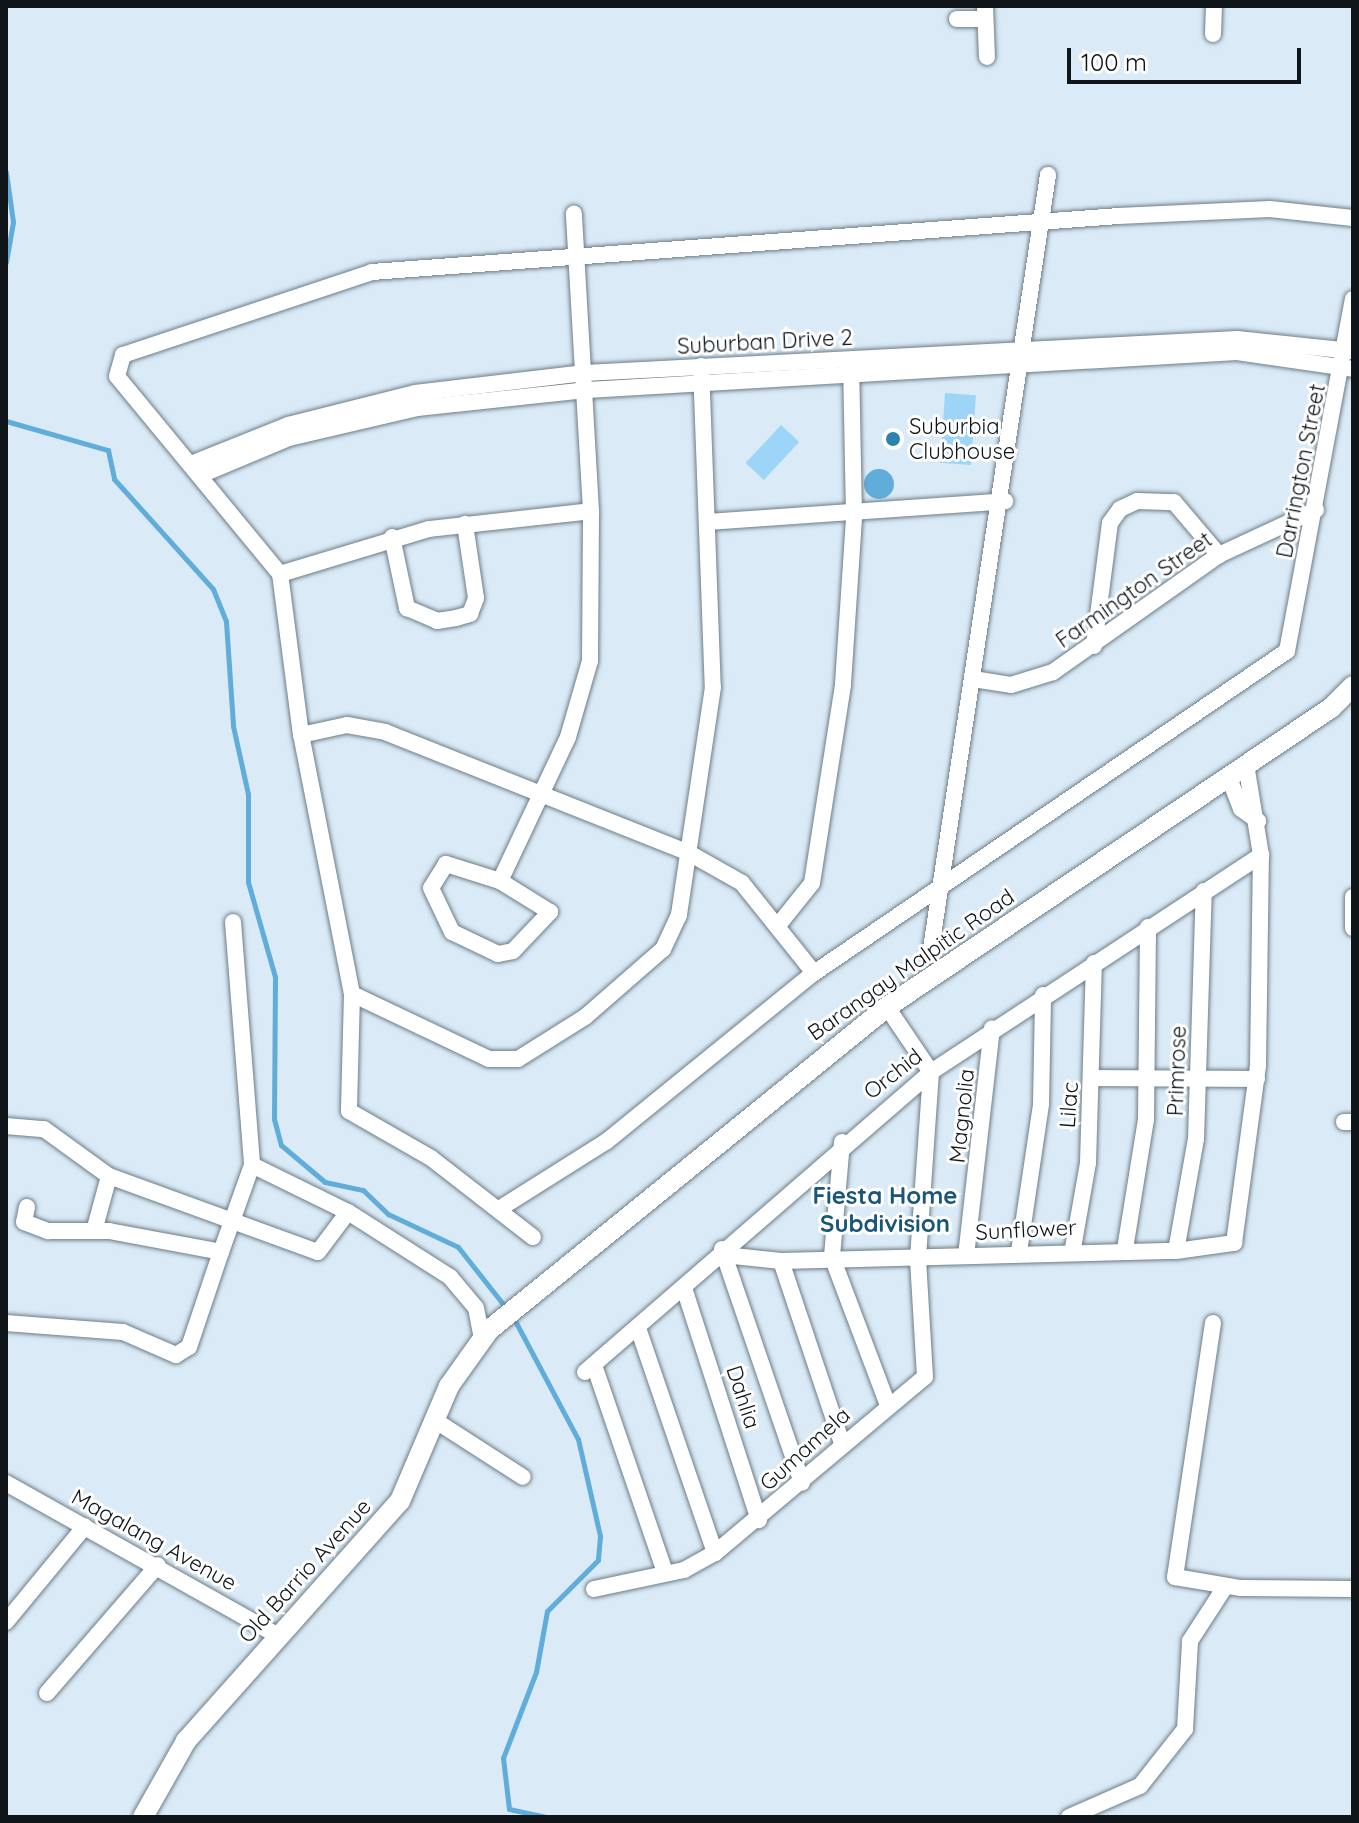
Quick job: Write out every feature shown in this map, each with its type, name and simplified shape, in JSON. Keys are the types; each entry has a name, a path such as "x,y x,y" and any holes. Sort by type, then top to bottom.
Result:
{"street":[{"path":"1213,34 1214,6"},
{"path":"957,19 985,12 987,57"},
{"path":"930,955 945,882 973,679 1005,501 1048,175"},
{"path":"533,1237 499,1209 349,1111 352,994 301,735 280,574 117,376 123,355 372,272 577,255 1270,209 1353,218"},
{"path":"500,881 542,794 590,661 591,511 574,213"},
{"name":"Darrington Street","path":"945,882 1287,651 1348,368 1353,299"},
{"name":"Suburban Drive 2","path":"196,469 289,438 418,408 586,382 1237,339 1348,350"},
{"name":"Suburban Drive 2","path":"1024,353 1237,352 1348,368"},
{"path":"780,923 812,883 820,851 843,684 854,517 852,366"},
{"path":"352,994 489,1059 518,1059 585,1017 663,949 679,915 713,687 701,375"},
{"path":"708,522 854,517 1005,501"},
{"path":"1094,646 1110,523 1120,509 1137,501 1174,502 1219,555"},
{"name":"Farmington Street","path":"973,679 1011,685 1053,672 1219,555 1316,510"},
{"path":"280,574 392,537 465,524 591,511"},
{"path":"392,537 407,608 437,621 456,618 470,614 476,598 465,524"},
{"name":"Barangay Malpitic Road","path":"514,1308 887,1007 1246,764 1353,686"},
{"path":"301,735 347,725 385,732 689,853 742,883 780,923 814,973"},
{"path":"1093,1078 1257,1079 1261,855 1254,791 1246,764"},
{"path":"1228,775 1238,801 1258,821"},
{"path":"1238,801 1254,791"},
{"name":"Orchid","path":"665,1572 589,1368 684,1288 842,1142 931,1072 992,1028 1261,855"},
{"path":"446,864 500,881 550,912 513,951 498,954 452,932 431,888 446,864"},
{"path":"499,1209 607,1141 814,973 945,882"},
{"name":"Primrose","path":"1176,1251 1199,1080 1204,891"},
{"path":"1353,897 1353,928"},
{"path":"6,1323 123,1332 176,1355 189,1347 221,1252 236,1223 252,1165 233,922"},
{"path":"1125,1249 1149,1077 1148,927"},
{"name":"Lilac","path":"1073,1248 1093,1078 1094,963"},
{"path":"1019,1252 1041,1104 1043,995"},
{"path":"887,1007 931,1072 918,1258"},
{"name":"Magnolia","path":"966,1256 992,1028"},
{"name":"Sunflower","path":"723,1252 781,1261 832,1257 966,1256 1073,1248 1176,1251 1234,1243 1257,1079"},
{"path":"6,1126 44,1129 109,1176 318,1252 348,1212"},
{"path":"842,1142 832,1257 888,1405"},
{"path":"252,1165 348,1212 450,1277 476,1308 485,1335"},
{"path":"94,1231 109,1176"},
{"path":"27,1207 24,1222 34,1227 94,1231 221,1252"},
{"path":"723,1252 802,1483"},
{"name":"Gumamela","path":"594,1589 665,1572 715,1553 759,1520 842,1443 925,1377 918,1258"},
{"path":"781,1261 842,1443"},
{"name":"Dahlia","path":"684,1288 759,1520"},
{"name":"Old Barrio Avenue","path":"143,1817 172,1759 400,1501 449,1386 485,1335 514,1308"},
{"path":"1213,1323 1173,1569 1183,1582 1225,1587 1353,1589"},
{"path":"638,1328 715,1553"},
{"path":"436,1421 523,1477"},
{"name":"Magalang Avenue","path":"6,1483 158,1565 279,1636"},
{"path":"6,1622 85,1526"},
{"path":"47,1693 158,1565"},
{"path":"1069,1817 1140,1786 1185,1729 1190,1641 1225,1587"}],"shaded area":[{"path":"945,393 976,395 971,465 940,463"},
{"path":"781,425 799,442 764,480 746,463"},
{"path":"879,469 890,473 894,484 890,495 879,499 868,495 864,484 868,473"}],"waterway":[{"path":"6,172 13,222 6,262"},
{"path":"6,421 108,450 114,479 213,589 226,622 233,726 248,794 248,882 275,977 274,1119 281,1145 325,1182 363,1190 388,1214 458,1247 507,1309"},
{"path":"513,1317 578,1439 600,1536 598,1560 547,1611 536,1672 503,1758 509,1809 546,1817"},
{"path":"687,1817 728,1817"}],"place":[{"name":"Suburbia Clubhouse","path":"893,439"}],"district":[{"name":"Fiesta Home Subdivision","path":"885,1210"}]}
